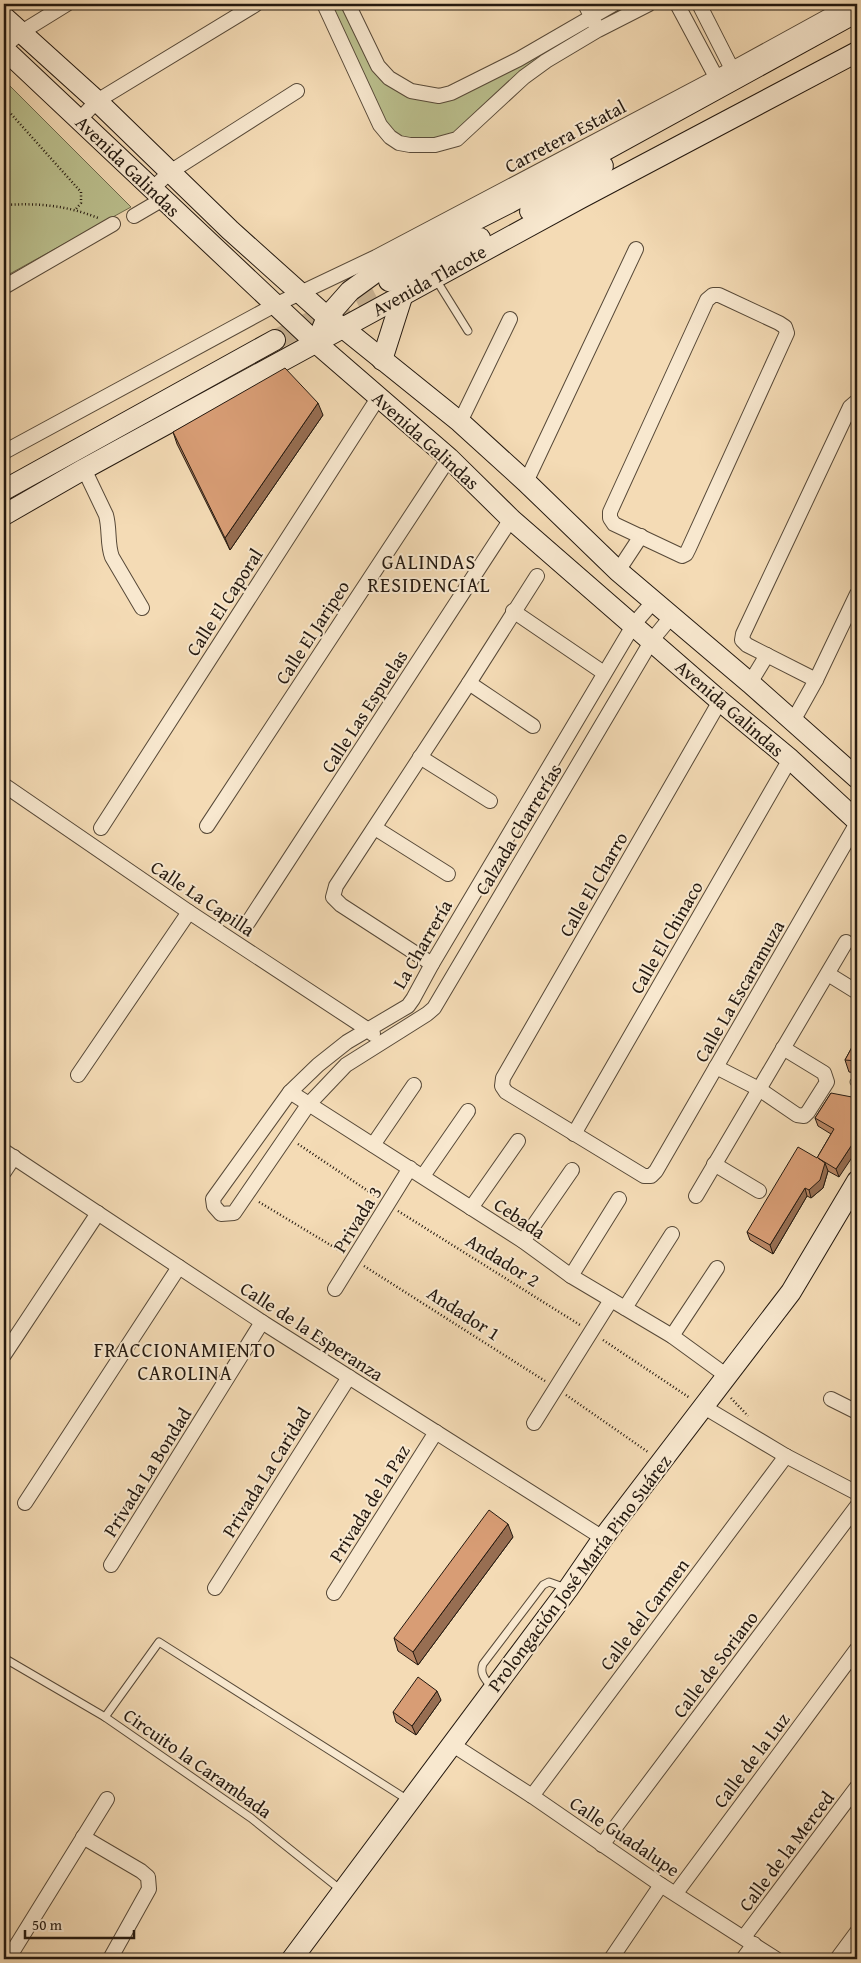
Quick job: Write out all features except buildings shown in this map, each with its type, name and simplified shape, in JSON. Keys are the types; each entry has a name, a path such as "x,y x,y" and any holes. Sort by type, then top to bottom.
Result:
{"main road":[{"name":"Avenida Galindas","path":"4,17 97,101 230,230 299,292 460,422 526,482 618,571 750,683 857,778"},
{"name":"Avenida Tlacote","path":"4,514 315,342 335,322 396,288 469,243 529,212 635,145 801,56 853,18"},
{"path":"335,322 350,291 383,267 509,203 853,18"},
{"name":"Avenida Galindas","path":"4,48 315,342 449,458 511,519 634,624 720,701 790,759 857,822"},
{"name":"Avenida Tlacote","path":"396,288 434,277 857,52"},
{"path":"382,360 396,288"},
{"path":"4,490 275,340"},
{"name":"Prolongación José María Pino Suárez","path":"292,1959 453,1745 568,1589 603,1538 791,1292 857,1181"}],"street":[{"path":"4,48 20,33 67,4"},
{"path":"324,4 380,125 395,140 410,145 435,145 456,139 524,77 546,61 598,30 649,4"},
{"path":"348,4 378,66 389,78 411,91 439,96 451,93 520,59 588,10 614,4"},
{"path":"677,4 716,77"},
{"path":"699,4 732,69"},
{"path":"80,119 97,101 255,5"},
{"path":"588,10 598,30"},
{"name":"Carretera Estatal","path":"4,452 299,292 376,257 716,77 853,18"},
{"path":"134,216 157,194 170,172 297,91"},
{"path":"4,287 113,224"},
{"path":"213,246 230,230"},
{"path":"526,482 636,249"},
{"path":"713,295 719,295 785,327 787,333 686,554 682,556 640,536 614,524 610,518 610,512 707,300 713,295"},
{"path":"460,422 510,319"},
{"name":"Calle El Caporal","path":"101,828 378,398"},
{"path":"816,680 747,645 742,640 743,634 850,407 857,401"},
{"name":"Calle El Jaripeo","path":"207,826 449,458"},
{"path":"84,469 106,515 112,557 142,608"},
{"name":"Calle Las Espuelas","path":"248,924 511,519"},
{"path":"618,571 640,536"},
{"path":"432,964 341,905 333,897 336,886 537,576"},
{"path":"793,721 816,680 857,594"},
{"name":"La Charrería","path":"308,1105 234,1213 221,1214 214,1206 213,1199 290,1092 318,1065 367,1029 408,1006 414,999 432,964 604,673 634,624 653,602"},
{"path":"514,611 604,673"},
{"name":"Calzada Charrerías","path":"308,1105 346,1065 434,1008 652,640 671,617"},
{"path":"750,683 767,655"},
{"path":"469,683 533,726"},
{"name":"Calle El Charro","path":"574,1134 506,1092 502,1086 503,1078 720,701"},
{"path":"420,757 490,801"},
{"name":"Calle El Chinaco","path":"574,1134 790,759"},
{"name":"Calle La Capilla","path":"4,785 189,912 367,1029 380,1042"},
{"name":"Calle La Escaramuza","path":"574,1134 644,1176 651,1176 656,1171 857,822"},
{"path":"375,828 448,874"},
{"path":"78,1075 189,912"},
{"path":"696,1196 846,942"},
{"path":"828,974 857,992"},
{"path":"716,1067 759,1089 797,1116 804,1116 827,1082 824,1074 783,1048"},
{"path":"373,1145 414,1086"},
{"name":"Cebada","path":"290,1092 523,1241 571,1276 672,1336 727,1376"},
{"path":"423,1176 468,1111"},
{"path":"471,1208 518,1141"},
{"path":"4,1172 9,1154"},
{"name":"Calle de la Esperanza","path":"9,1154 262,1322 603,1538"},
{"path":"714,1164 758,1191"},
{"name":"Privada 3","path":"335,1289 410,1168"},
{"path":"523,1241 572,1170"},
{"path":"571,1276 619,1199"},
{"path":"4,1355 98,1213"},
{"path":"625,1308 672,1234"},
{"path":"25,1503 179,1267"},
{"path":"672,1336 718,1268"},
{"path":"534,1423 611,1300"},
{"name":"Privada La Bondad","path":"111,1565 262,1322"},
{"name":"Privada La Caridad","path":"215,1588 349,1377"},
{"path":"831,1399 857,1412"},
{"path":"704,1407 786,1456 857,1493"},
{"name":"Privada de la Paz","path":"334,1594 436,1432"},
{"name":"Calle del Carmen","path":"532,1796 786,1456"},
{"name":"Calle de Soriano","path":"602,1845 857,1506"},
{"name":"Calle de la Luz","path":"676,1893 857,1650"},
{"name":"Calle Guadalupe","path":"453,1745 532,1796 661,1885 776,1959"},
{"name":"Calle de la Merced","path":"743,1959 749,1940 857,1787"},
{"path":"8,1959 107,1799"},
{"path":"83,1836 148,1877 149,1889 110,1959"},
{"path":"611,1959 661,1885"},
{"path":"837,1959 857,1932"}],"lane":[{"path":"434,277 468,331"},
{"name":"Circuito la Carambada","path":"343,1891 251,1818 104,1717 160,1642 410,1802"},
{"path":"4,1669 6,1660 104,1717"}],"path":[{"path":"4,106 81,192 81,203 76,209"},
{"path":"4,206 28,203 76,209 113,224"},
{"name":"Andador 2","path":"286,1137 388,1204 591,1332 704,1407"},
{"name":"Andador 1","path":"247,1195 354,1260 555,1388 662,1462"}],"green space":[{"path":"324,4 348,4 389,78 439,96 614,4 649,4 546,61 457,139 435,145 390,137"},
{"path":"4,80 131,207 4,277"}],"tunnel":[{"path":"275,340 389,281"}],"district":[{"name":"GALINDAS RESIDENCIAL","path":"429,574"},
{"name":"FRACCIONAMIENTO CAROLINA","path":"185,1362"}]}
